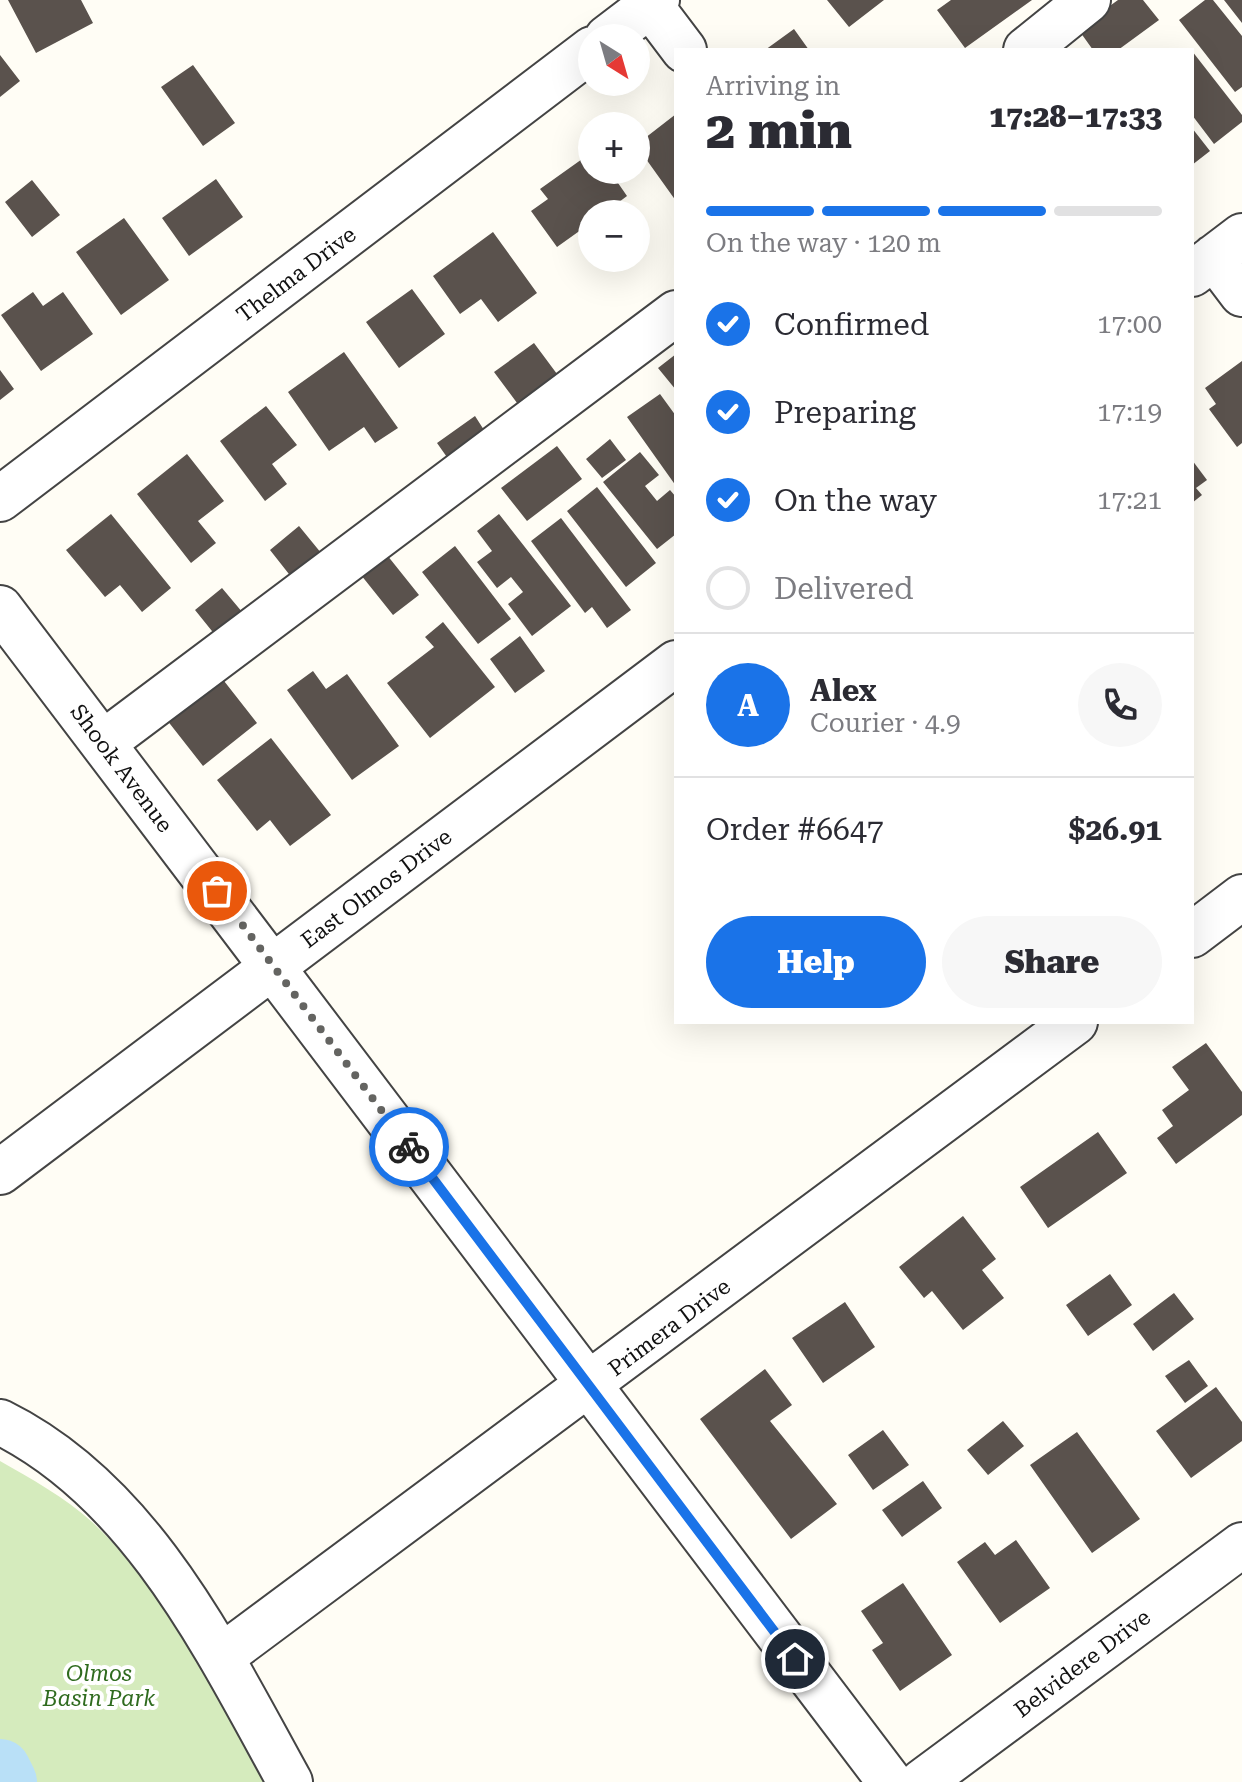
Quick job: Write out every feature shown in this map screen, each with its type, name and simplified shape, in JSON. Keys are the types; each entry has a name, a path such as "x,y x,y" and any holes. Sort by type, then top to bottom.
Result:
{"street":[{"path":"1028,48 1088,0"},
{"path":"626,24 654,3 683,48"},
{"name":"Thelma Drive","path":"0,499 578,60"},
{"path":"1216,256 1242,294"},
{"path":"103,743 674,315"},
{"name":"Shook Avenue","path":"0,608 890,1782"},
{"name":"East Olmos Drive","path":"0,1172 674,664"},
{"path":"1194,933 1242,897"},
{"name":"Primera Drive","path":"221,1657 1072,1024"},
{"path":"0,1422 25,1434 78,1475 125,1522 196,1616 290,1782"},
{"name":"Belvidere Drive","path":"922,1782 1242,1545"}],"green space":[{"name":"Olmos Basin Park","path":"0,1461 71,1504 119,1550 144,1580 188,1645 265,1782 0,1782"}],"building":[{"path":"8,0 81,0 93,23 36,53"},
{"path":"827,0 884,0 849,27"},
{"path":"951,0 1032,0 965,48 937,10"},
{"path":"1118,0 1143,0 1159,20 1121,48 1092,48 1078,29"},
{"path":"1205,0 1213,0 1242,36 1242,87 1235,92 1179,20"},
{"path":"1224,0 1242,0 1242,23"},
{"path":"794,29 808,48 768,48"},
{"path":"1194,54 1242,115 1242,122 1214,144 1194,118"},
{"path":"0,55 20,81 0,97"},
{"path":"193,65 235,123 203,146 161,87"},
{"path":"674,116 674,198 650,165 650,134"},
{"path":"1194,131 1210,151 1194,163"},
{"path":"578,162 578,184 619,184 627,196 622,200 578,200 578,232 557,247 531,211 548,199 540,189"},
{"path":"216,179 243,217 189,256 162,218"},
{"path":"32,180 60,215 32,237 5,202"},
{"path":"124,218 169,280 121,315 76,252"},
{"path":"493,232 537,293 498,322 481,299 460,314 433,276"},
{"path":"412,289 445,334 399,368 366,322"},
{"path":"33,292 43,306 63,292 93,334 41,371 1,315"},
{"path":"534,343 560,378 520,407 494,372"},
{"path":"344,352 398,428 375,443 364,427 329,451 288,392"},
{"path":"674,356 674,388 658,368"},
{"path":"1242,361 1242,443 1237,447 1209,409 1216,404 1205,388"},
{"path":"0,370 14,389 0,400"},
{"path":"660,394 674,413 674,483 627,417"},
{"path":"266,406 297,445 272,464 287,484 265,501 220,441"},
{"path":"475,416 493,444 456,470 437,443"},
{"path":"610,439 626,460 602,478 586,459"},
{"path":"557,446 582,479 527,521 501,488"},
{"path":"640,452 659,475 645,486 657,501 670,490 674,495 674,536 657,549 603,482"},
{"path":"187,454 224,501 198,521 216,543 191,563 137,494"},
{"path":"1194,463 1207,480 1196,488 1202,495 1194,501"},
{"path":"597,487 656,563 626,587 567,511"},
{"path":"111,514 171,588 142,612 120,585 105,597 66,550"},
{"path":"499,514 571,606 532,636 508,604 523,592 511,577 497,588 477,562 492,551 477,531"},
{"path":"561,518 631,610 607,628 592,607 585,613 531,541"},
{"path":"299,526 326,559 296,583 270,550"},
{"path":"379,545 419,595 393,615 353,565"},
{"path":"455,546 511,619 478,644 422,572"},
{"path":"222,588 248,619 220,641 195,610"},
{"path":"443,622 495,687 430,738 387,683 434,647 425,637"},
{"path":"520,636 545,671 515,693 490,659"},
{"path":"313,671 326,689 347,674 399,746 352,780 287,690"},
{"path":"217,672 257,723 203,766 163,715"},
{"path":"271,738 331,815 290,846 270,820 257,831 217,780"},
{"path":"1206,1043 1242,1092 1242,1115 1176,1164 1157,1138 1173,1126 1162,1110 1189,1090 1172,1067"},
{"path":"1098,1132 1127,1173 1048,1228 1020,1187"},
{"path":"963,1216 996,1259 982,1270 1004,1298 963,1330 932,1291 924,1298 899,1267"},
{"path":"1110,1274 1132,1305 1088,1336 1066,1305"},
{"path":"1174,1293 1194,1319 1153,1351 1133,1324"},
{"path":"845,1302 875,1347 823,1383 792,1338"},
{"path":"1189,1360 1208,1386 1185,1403 1165,1376"},
{"path":"765,1369 792,1405 770,1421 837,1504 791,1539 700,1419"},
{"path":"1216,1387 1242,1422 1242,1441 1191,1478 1156,1431"},
{"path":"1003,1421 1024,1446 988,1475 967,1450"},
{"path":"883,1430 909,1465 873,1490 848,1455"},
{"path":"1077,1432 1140,1519 1092,1553 1030,1465"},
{"path":"923,1481 942,1508 902,1537 882,1510"},
{"path":"1016,1540 1050,1588 1000,1623 957,1562 985,1542 995,1555"},
{"path":"903,1583 952,1655 900,1691 872,1650 883,1643 861,1611"}],"waterway":[{"path":"0,1770 6,1782"}],"way so far":[{"path":"217,891 409,1147"}],"route":[{"path":"409,1147 795,1659"}]}
